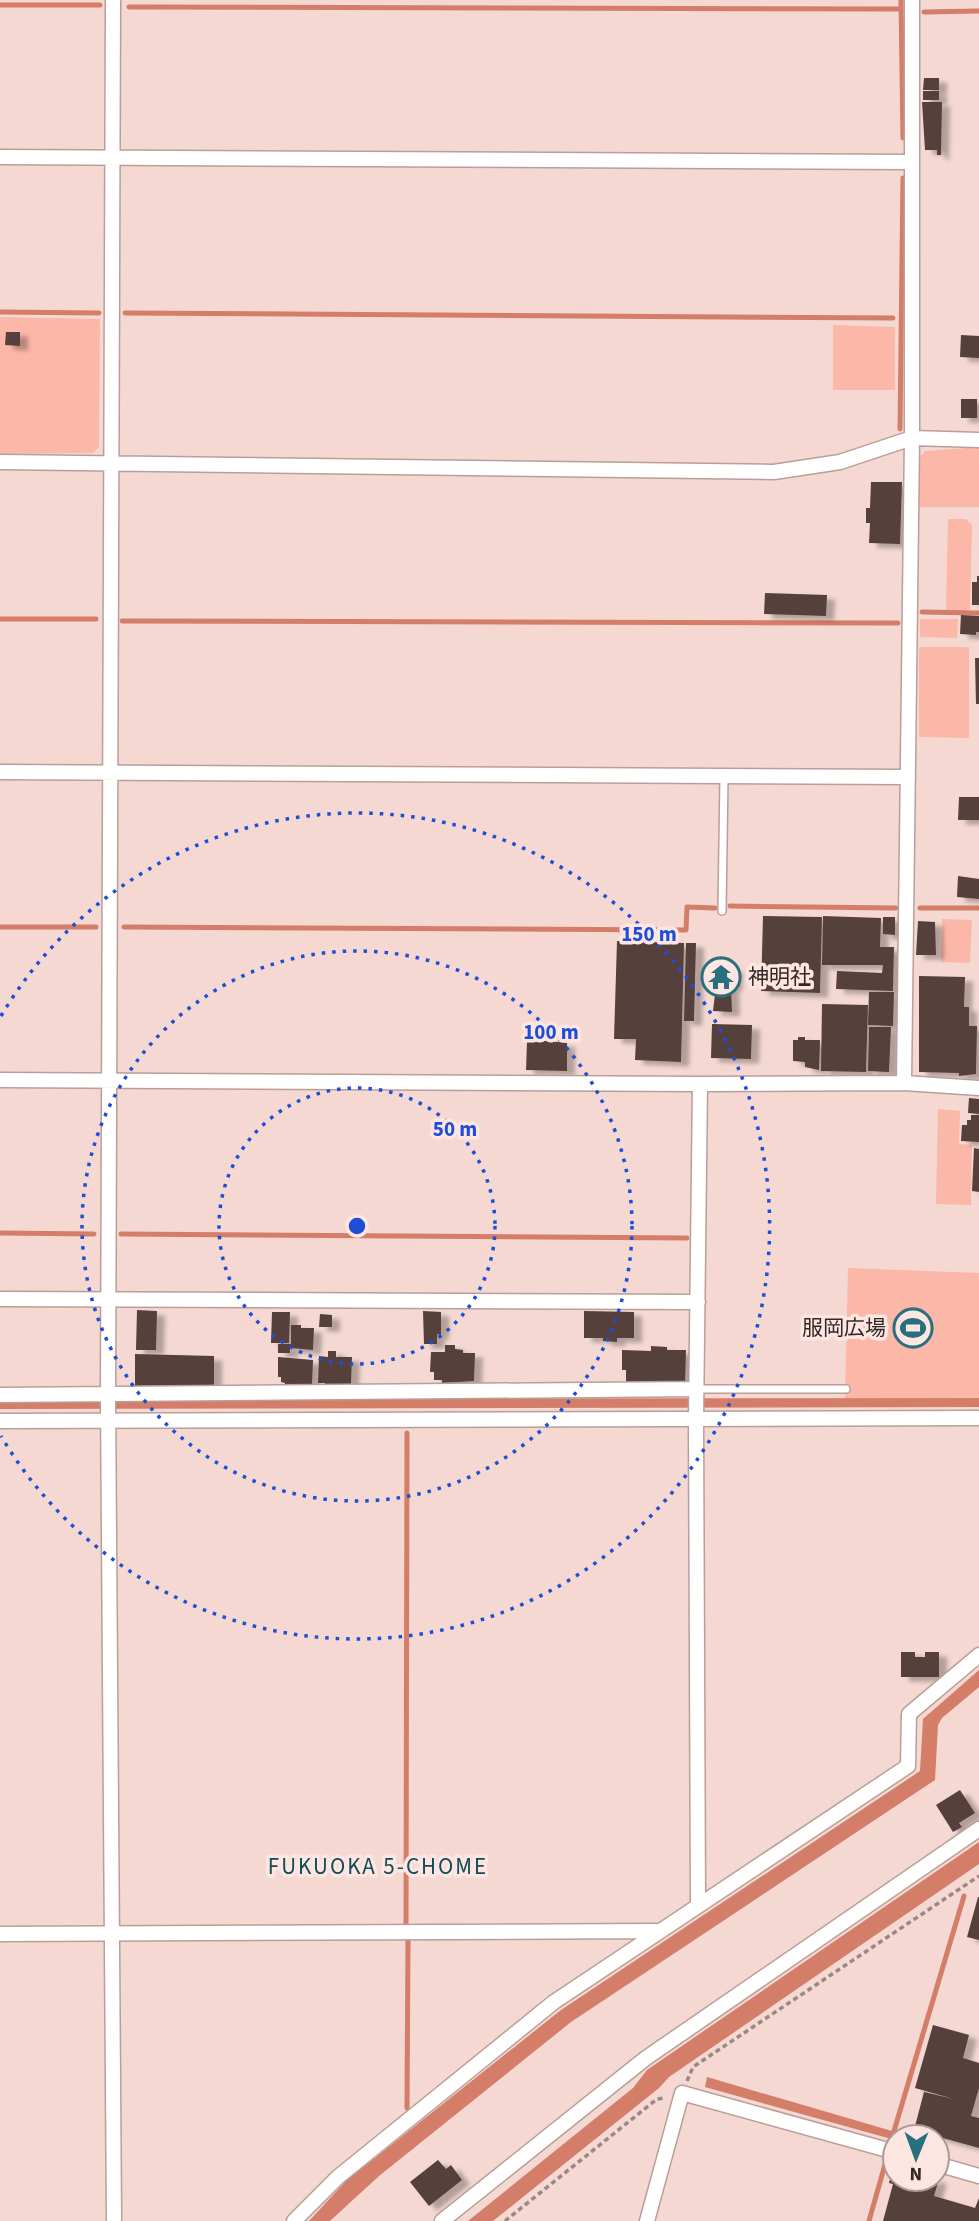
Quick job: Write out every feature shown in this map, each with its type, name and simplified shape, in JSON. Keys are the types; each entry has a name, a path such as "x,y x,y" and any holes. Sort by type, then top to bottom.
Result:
{"street":[{"path":"113,0 108,1421 114,2221"},
{"path":"904,1083 912,438 912,0"},
{"path":"0,157 911,162"},
{"path":"0,462 774,472 840,463 912,438 979,440"},
{"path":"0,772 908,777"},
{"path":"0,1080 904,1083 979,1088"},
{"path":"698,1906 696,1389 700,1084"},
{"path":"0,1299 698,1302"},
{"path":"0,1395 696,1389"},
{"path":"0,1421 979,1418"},
{"path":"293,2221 338,2177 554,2002 908,1766 909,1714 979,1655"},
{"path":"442,2221 646,2058 979,1829"},
{"path":"0,1934 659,1931"},
{"path":"647,2221 682,2093 881,2148"},
{"path":"951,2168 979,2176"}],"lane":[{"path":"722,911 724,776"},
{"path":"696,1389 846,1389"}],"path":[{"path":"505,2221 657,2099 682,2093 694,2067 979,1876"}],"shaded area":[{"path":"0,317 100,319 99,447 93,453 0,454"},
{"path":"833,325 895,327 895,390 833,390"},
{"path":"979,447 979,507 918,507 919,458 925,451"},
{"path":"948,519 966,519 972,525 970,610 946,610"},
{"path":"920,619 958,619 957,638 920,637"},
{"path":"919,647 969,647 969,738 919,737"},
{"path":"942,919 972,920 970,963 941,962"},
{"path":"938,1109 960,1111 959,1144 972,1145 971,1205 936,1204"},
{"name":"服岡広場","path":"848,1268 979,1273 979,1398 845,1398"},
{"path":"979,1398 979,1407 0,1409 0,1399"},
{"path":"979,1670 979,1687 942,1718 938,1725 935,1780 571,2022 379,2176 330,2221 309,2221 346,2181 561,2010 920,1771 923,1719"},
{"path":"979,1842 979,1864 669,2077 659,2088 493,2221 468,2221 633,2088 647,2070"},
{"path":"707,2077 881,2127 881,2136 705,2087"}],"building":[{"path":"924,78 939,78 939,90 923,90"},
{"path":"923,91 939,91 939,100 923,100"},
{"path":"922,102 942,102 941,155 937,155 937,150 925,150"},
{"path":"6,332 20,332 20,346 5,345"},
{"path":"961,335 979,336 979,358 960,357"},
{"path":"961,399 977,399 977,418 961,418"},
{"path":"871,482 902,482 900,544 869,543 870,523 866,523 866,508 870,508"},
{"path":"977,576 979,605 972,605 972,582 977,582"},
{"path":"765,593 827,595 826,616 764,614"},
{"path":"961,615 979,616 979,632 976,632 976,635 960,634"},
{"path":"975,658 979,658 979,704 976,704"},
{"path":"959,797 979,797 979,820 958,820"},
{"path":"958,876 979,879 979,899 957,897"},
{"path":"763,916 822,917 820,993 761,991"},
{"path":"823,916 881,918 880,947 894,947 893,991 836,989 837,971 882,973 883,965 822,965"},
{"path":"883,917 895,917 895,935 883,934"},
{"path":"918,921 935,922 936,955 916,955"},
{"path":"617,941 684,943 681,1062 635,1060 636,1039 614,1039"},
{"path":"686,943 696,943 694,1021 684,1021"},
{"path":"713,968 735,968 734,987 731,987 732,1012 713,1011 716,986 712,986"},
{"path":"919,976 965,977 964,1007 969,1007 969,1026 977,1026 976,1074 959,1076 959,1073 919,1072"},
{"path":"869,992 894,992 893,1026 868,1025"},
{"path":"822,1004 868,1005 866,1072 821,1071"},
{"path":"712,1024 752,1025 751,1059 711,1058"},
{"path":"869,1027 891,1027 889,1072 868,1071"},
{"path":"798,1037 820,1040 819,1070 805,1067 805,1062 793,1061 793,1040 798,1040"},
{"path":"537,1040 567,1043 567,1071 526,1070 527,1042"},
{"path":"969,1098 979,1099 979,1114 968,1113"},
{"path":"971,1115 979,1115 979,1142 961,1141 962,1125 967,1125"},
{"path":"974,1148 979,1149 979,1192 972,1191"},
{"path":"137,1310 157,1311 156,1350 136,1350"},
{"path":"423,1311 441,1312 441,1335 437,1334 437,1344 424,1344"},
{"path":"584,1311 634,1312 634,1338 617,1338 617,1342 603,1341 603,1338 584,1338"},
{"path":"272,1312 290,1312 289,1343 271,1343"},
{"path":"320,1314 332,1315 332,1327 319,1327"},
{"path":"291,1325 314,1328 313,1350 290,1348 290,1353 278,1353 278,1344 291,1344"},
{"path":"445,1345 455,1345 455,1349 463,1350 463,1353 475,1353 474,1381 442,1383 442,1380 434,1380 434,1372 430,1372 431,1352 445,1352"},
{"path":"651,1346 667,1347 667,1350 686,1350 685,1385 626,1383 626,1370 622,1370 622,1350 651,1351"},
{"path":"328,1351 336,1351 336,1357 352,1357 351,1384 337,1384 337,1389 325,1388 325,1383 318,1383 319,1356 328,1357"},
{"path":"135,1354 214,1356 214,1385 135,1387"},
{"path":"278,1357 313,1360 312,1386 285,1385 281,1382 281,1377 278,1377"},
{"path":"901,1652 915,1652 915,1657 925,1657 925,1652 939,1652 939,1677 901,1677"},
{"path":"960,1790 975,1813 959,1823 962,1827 953,1832 936,1805"},
{"path":"979,1897 979,1940 967,1937"},
{"path":"933,2025 969,2035 963,2058 979,2063 979,2088 971,2116 979,2118 979,2148 951,2140 951,2123 916,2123 924,2092 954,2099 915,2088"},
{"path":"438,2160 446,2169 451,2165 462,2180 429,2206 410,2182"},
{"path":"891,2193 935,2193 934,2196 975,2208 979,2198 979,2221 883,2221"}],"waterway":[{"path":"901,0 903,138"},
{"path":"0,5 100,5"},
{"path":"129,7 901,9"},
{"path":"924,12 979,11"},
{"path":"900,429 903,178"},
{"path":"0,312 99,313"},
{"path":"125,313 893,318"},
{"path":"922,612 979,613"},
{"path":"0,619 96,619"},
{"path":"122,621 898,623"},
{"path":"730,906 896,908"},
{"path":"124,927 686,930 687,907 715,908"},
{"path":"920,908 979,908"},
{"path":"0,927 96,927"},
{"path":"0,1233 94,1234"},
{"path":"121,1234 687,1238"},
{"path":"406,1925 407,1433"},
{"path":"896,2123 964,1896"},
{"path":"407,2108 408,1940"},
{"path":"869,2221 881,2179"}],"place":[{"name":"神明社","path":"721,977"},
{"name":"服岡広場","path":"913,1328"}],"district":[{"name":"FUKUOKA 5-CHOME","path":"378,1866"}]}
